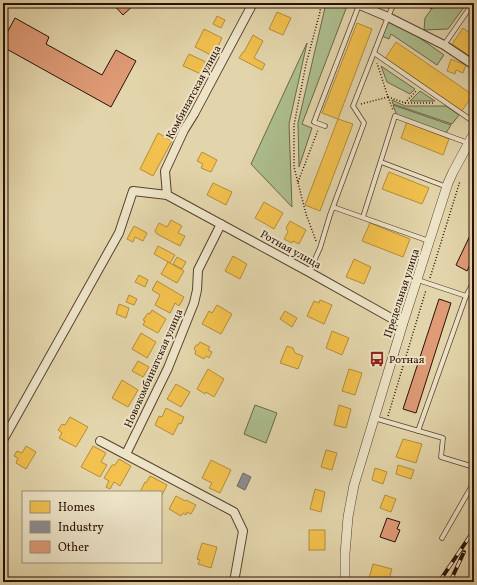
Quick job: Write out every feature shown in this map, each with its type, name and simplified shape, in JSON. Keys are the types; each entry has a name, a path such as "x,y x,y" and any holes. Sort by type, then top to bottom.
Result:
{"street":[{"name":"Комбинатская улица","path":"167,195 165,171 184,130 253,3"},
{"path":"357,4 444,44 474,65"},
{"name":"Предельная улица","path":"345,582 345,554 348,517 354,485 452,172 474,133"},
{"path":"3,440 119,233 132,191 167,195"},
{"name":"Ротная улица","path":"167,195 391,318 404,323"},
{"name":"Новокомбинатская улица","path":"126,454 168,368 194,303 197,290 198,270 221,224"},
{"path":"100,441 234,512 243,531 234,582"}],"lane":[{"path":"309,272 320,248 333,207 364,123 353,106 394,3"},
{"path":"424,3 432,6 433,3"},
{"path":"444,44 473,3"},
{"path":"325,126 314,122 357,4"},
{"path":"374,53 474,122"},
{"path":"363,217 395,116 468,143"},
{"path":"380,162 447,187"},
{"path":"333,207 430,241"},
{"path":"417,280 466,296"},
{"path":"418,431 466,296 474,281"},
{"path":"374,418 443,438 441,457 474,467"},
{"path":"442,538 474,482"}],"path":[{"path":"320,248 306,214 294,167 294,125 306,64 321,3"},
{"path":"374,53 395,116"},
{"path":"405,103 422,86"},
{"path":"353,106 388,97 405,103 447,103"},
{"path":"298,183 320,124"}],"green space":[{"path":"326,3 341,3 347,6 302,124 312,128 299,167 298,123"},
{"path":"436,3 467,3 448,29 424,30 425,18"},
{"path":"388,21 410,31 444,55 437,65 391,34 389,39 382,36"},
{"path":"307,43 289,124 292,207 251,164"},
{"path":"381,66 415,89 410,94 387,82"},
{"path":"420,91 435,101 410,101"},
{"path":"392,100 405,106 446,106 459,115 452,124 393,104"},
{"path":"393,105 451,125 446,133 397,116"},
{"path":"255,405 277,413 266,443 244,434"}],"building: Homes":[{"path":"277,12 291,18 283,35 269,29"},
{"path":"217,16 225,20 221,28 213,24"},
{"path":"357,23 372,29 338,119 322,113"},
{"path":"463,28 474,36 474,59 452,44"},
{"path":"204,29 222,38 213,56 195,47"},
{"path":"253,35 263,41 254,58 265,64 262,70 239,58"},
{"path":"396,42 473,95 461,112 385,59"},
{"path":"189,54 206,62 201,74 183,66"},
{"path":"451,59 466,65 463,73 456,70 455,74 447,71"},
{"path":"338,119 353,124 320,211 305,205"},
{"path":"407,122 449,139 443,155 401,138"},
{"path":"158,133 172,141 153,176 140,169"},
{"path":"202,152 217,160 211,172 201,168 203,164 197,161"},
{"path":"389,172 429,188 422,204 382,189"},
{"path":"213,183 232,192 226,205 207,195"},
{"path":"264,202 283,213 274,229 255,218"},
{"path":"171,220 182,226 178,233 185,236 180,246 157,234 155,231 159,223 167,227"},
{"path":"290,221 306,230 299,244 293,241 292,243 284,239 288,232 286,228"},
{"path":"370,223 410,239 403,257 362,241"},
{"path":"134,226 147,233 143,241 135,237 133,242 127,239"},
{"path":"158,246 175,255 170,263 154,254"},
{"path":"233,256 247,264 240,279 225,271"},
{"path":"177,257 186,262 182,269 173,264"},
{"path":"354,259 371,267 364,284 346,277"},
{"path":"168,262 184,271 177,283 161,274"},
{"path":"139,275 148,280 145,287 135,282"},
{"path":"157,281 184,297 179,306 175,303 170,313 155,305 160,295 152,290"},
{"path":"129,295 137,299 134,305 126,302"},
{"path":"320,300 332,305 324,324 307,316 314,301 319,303"},
{"path":"119,304 129,308 126,318 116,314"},
{"path":"217,305 232,314 221,334 202,324 209,311 212,313"},
{"path":"152,310 166,319 158,333 143,325 145,321 143,320"},
{"path":"285,311 297,318 292,327 280,319"},
{"path":"332,331 349,338 342,355 326,348"},
{"path":"141,333 156,342 147,358 132,349"},
{"path":"200,342 210,347 208,350 212,352 209,358 206,356 204,359 195,354 196,351 194,349"},
{"path":"287,346 293,348 295,353 303,356 298,369 280,363"},
{"path":"138,361 149,367 143,377 132,371"},
{"path":"208,369 224,379 214,397 197,389"},
{"path":"349,369 362,373 355,395 342,391"},
{"path":"122,380 138,390 128,407 112,398"},
{"path":"176,384 190,392 181,407 167,399"},
{"path":"339,405 351,409 346,428 334,425"},
{"path":"166,408 184,417 173,435 155,425 159,416 162,417"},
{"path":"70,417 88,427 76,447 59,438 62,433 58,430 62,424 65,425"},
{"path":"403,439 422,444 416,463 396,457"},
{"path":"26,446 36,452 26,469 16,463 18,458 14,456 17,451 22,453"},
{"path":"93,446 106,453 101,462 107,465 100,477 81,467"},
{"path":"326,450 337,453 332,470 321,467"},
{"path":"119,459 131,466 120,486 114,482 110,489 106,487 109,481 104,478 112,465 115,465"},
{"path":"211,460 231,470 220,493 209,488 212,483 202,478"},
{"path":"398,465 414,470 411,479 396,474"},
{"path":"375,468 387,472 383,484 372,480"},
{"path":"150,476 167,485 162,495 162,491 140,491 145,482 146,483"},
{"path":"315,489 325,492 321,512 310,509"},
{"path":"385,495 396,499 391,512 380,508"},
{"path":"176,496 196,505 191,514 187,512 186,515 183,513 181,516 169,509"},
{"path":"309,530 325,530 325,550 309,550"},
{"path":"202,543 217,547 211,568 198,564 200,560 197,559"},
{"path":"373,564 392,569 388,582 368,582"}],"building: Industry":[{"path":"243,473 251,477 245,490 237,486"}],"building: Other":[{"path":"112,3 136,3 123,15"},
{"path":"15,18 49,37 46,44 102,75 116,50 136,61 111,107 3,47 3,40"},
{"path":"474,227 474,257 467,271 456,265"},
{"path":"439,299 451,303 416,413 403,409"},
{"path":"387,518 400,522 397,529 400,530 395,542 380,537"}],"railway":[{"path":"439,582 474,530"},
{"path":"450,582 464,552"}],"place":[{"name":"Ротная","path":"377,359"}]}
